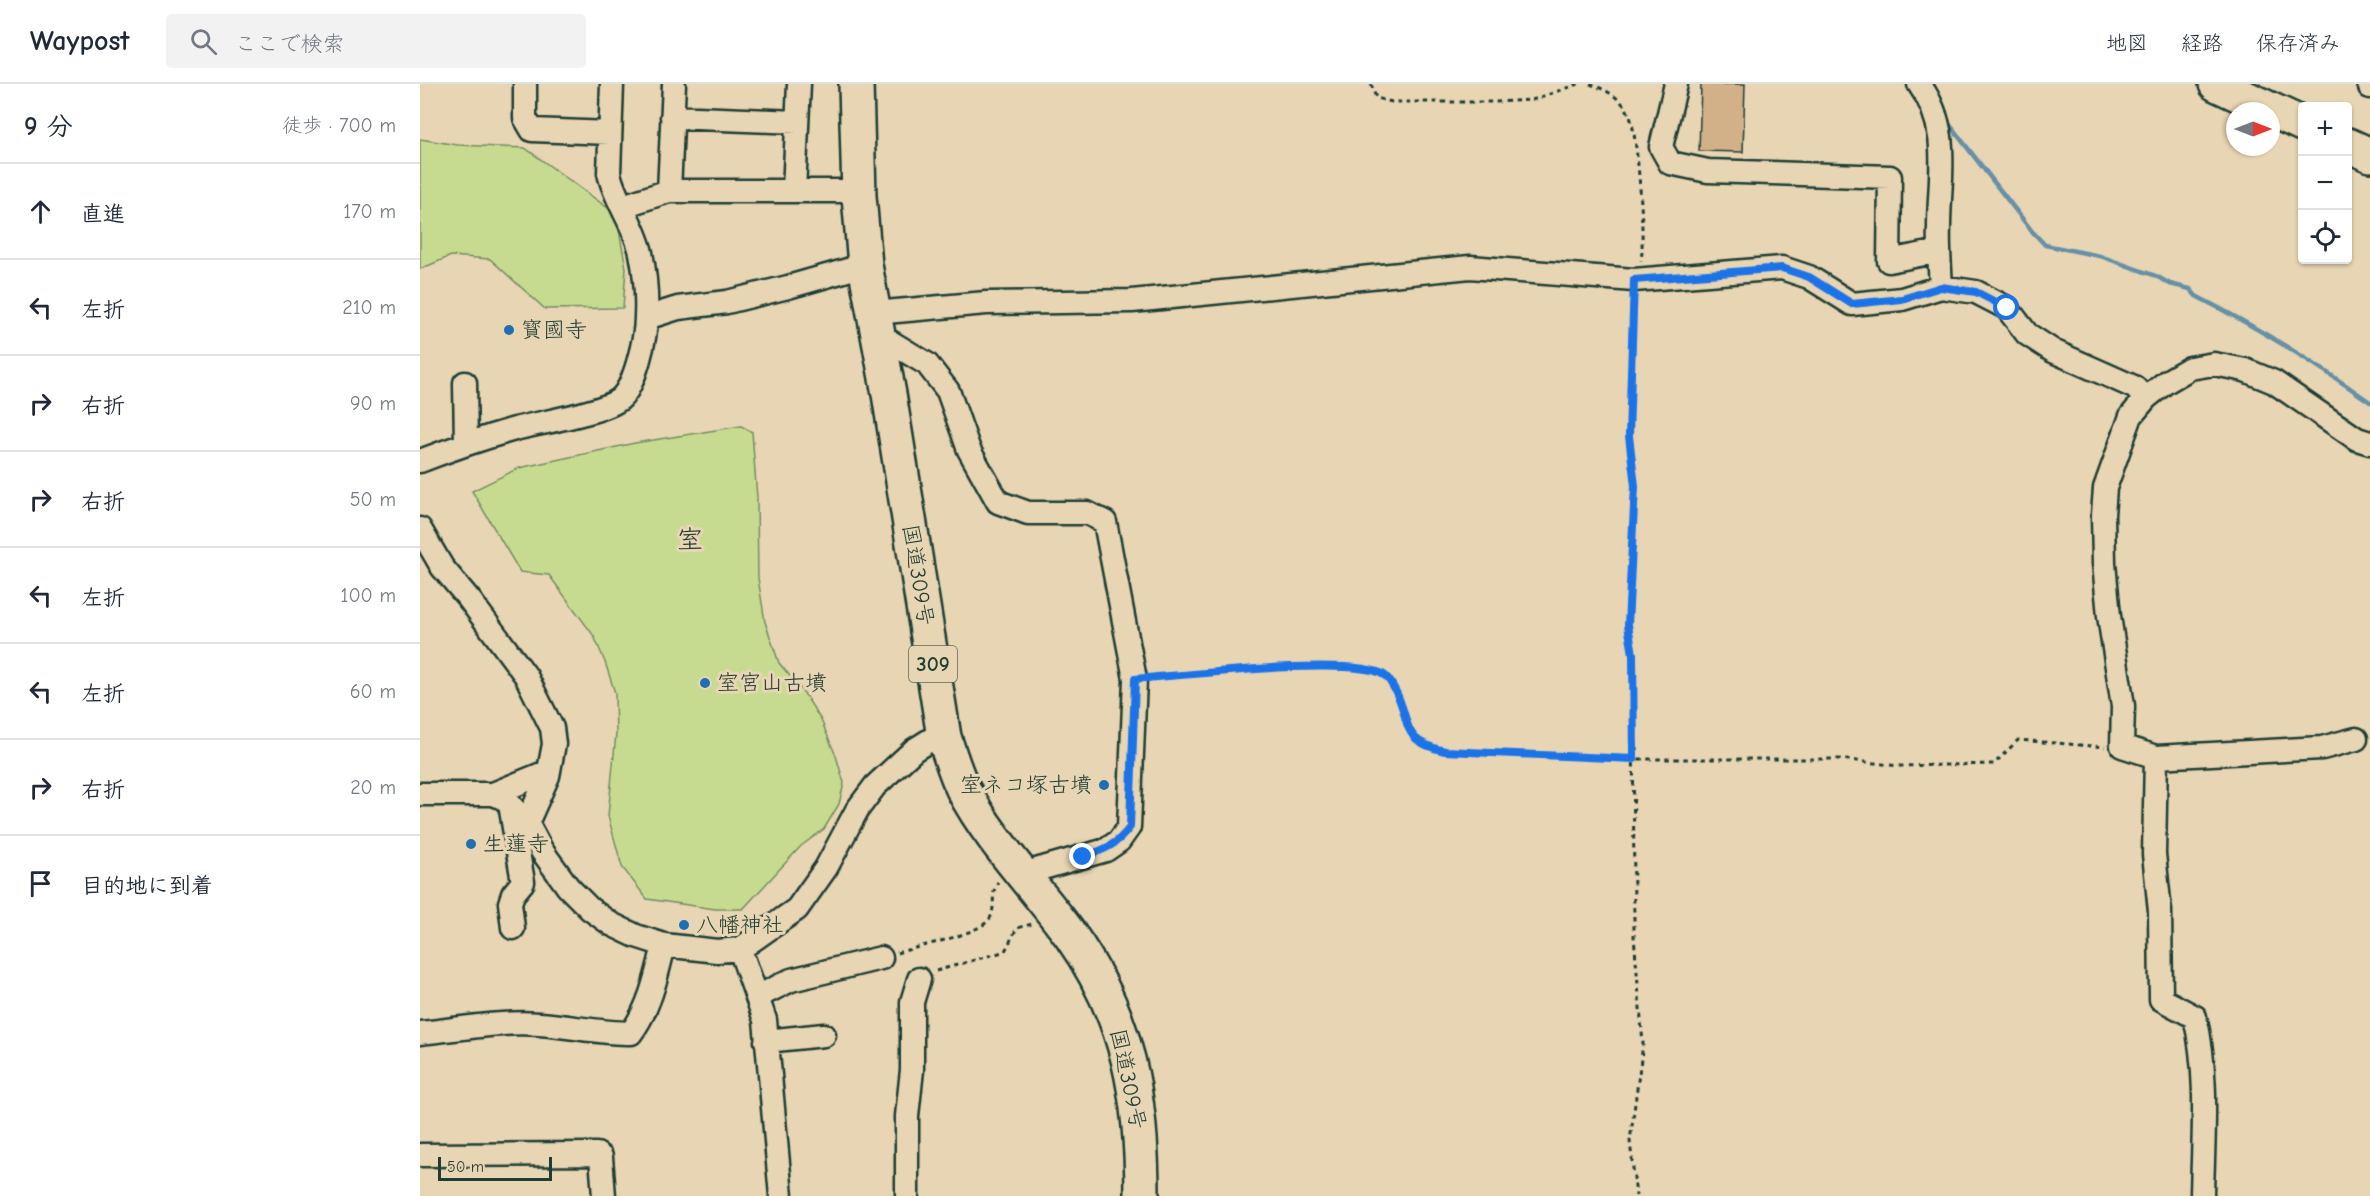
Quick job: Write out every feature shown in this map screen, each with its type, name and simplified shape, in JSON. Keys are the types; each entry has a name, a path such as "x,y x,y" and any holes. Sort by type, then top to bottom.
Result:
{"highway":[{"name":"国道309号","path":"856,84 859,191 865,265 877,324 944,737 964,789 983,822 1072,937 1092,971 1120,1029 1137,1098 1142,1160 1142,1196"},
{"path":"2216,84 2298,122"},
{"path":"2352,147 2370,155"}],"street":[{"path":"525,84 525,118 532,130 610,133"},
{"path":"420,461 466,444 606,407 620,399 630,385 646,318 641,254 623,206 612,188 609,173 612,84"},
{"path":"669,191 674,84"},
{"path":"794,191 799,84"},
{"path":"1676,84 1661,147 1670,163 1708,171 1890,177 1889,261 1939,251"},
{"path":"1919,84 1937,121 1942,142 1939,251 1941,287"},
{"path":"672,117 797,122"},
{"path":"623,206 669,191 859,191"},
{"path":"646,318 678,308 728,302 865,265"},
{"path":"877,324 986,303 1132,301 1470,267 1634,280 1782,268 1809,277 1852,304 1902,299 1941,287 1976,292 2007,308 2027,334 2053,351 2134,387 2146,398"},
{"path":"877,324 927,364 948,392 969,450 998,502 1028,513 1087,513 1105,522 1135,679 1130,827 1119,841 1106,850 1020,871"},
{"path":"2356,739 2322,748 2156,757 2122,746 2123,706 2104,563 2105,488 2131,417 2146,398 2166,382 2190,368 2214,364 2245,370 2274,382 2357,439 2370,443"},
{"path":"465,383 466,444"},
{"path":"420,529 442,567 507,649 543,708 552,728 554,744 549,771 527,823"},
{"path":"502,799 527,823 542,851 568,887 590,909 619,928 664,945 717,951 740,949 797,909 826,868 857,810 875,786 914,750 930,740 944,737"},
{"path":"2156,757 2154,854 2160,910 2161,999 2195,1017 2201,1044 2204,1093 2202,1196"},
{"path":"420,794 502,799 549,771"},
{"path":"502,799 523,882 513,894 510,903 513,928"},
{"path":"420,1033 497,1025 538,1024 609,1033 631,1033 638,1024 650,994 664,945"},
{"path":"740,949 765,1020 781,1196"},
{"path":"757,997 790,980 881,958"},
{"path":"908,1196 907,1116 913,1061 912,1002 919,979"},
{"path":"766,1041 824,1035"},
{"path":"420,1155 597,1154 601,1157 604,1196"}],"path":[{"path":"1371,84 1376,98 1392,102 1532,100 1579,84"},
{"path":"1590,84 1607,90 1629,112 1635,137 1640,206 1641,258 1634,280 1629,436 1635,486 1628,625 1633,654 1634,936 1643,1044 1630,1141 1636,1196"},
{"path":"1135,679 1290,667 1366,668 1385,675 1400,701 1405,722 1413,738 1428,747 1445,751 1634,759 1841,759 1899,766 1952,766 1994,764 2018,740 2115,748 2122,746"},
{"path":"881,958 960,934 987,921 992,914 996,884 1020,871"},
{"path":"919,979 938,971 999,954 1005,951 1017,928 1058,919"}],"green space":[{"path":"420,139 458,145 525,148 616,214 626,268 623,308 545,309 490,259 451,256 420,269"},
{"path":"741,426 752,432 757,498 758,578 765,622 779,663 802,690 821,720 844,783 839,804 824,829 801,846 743,909 715,909 647,899 622,867 608,816 616,734 615,693 605,662 594,636 549,575 520,572 472,491 519,468 635,443"}],"building":[{"path":"1701,84 1745,84 1743,152 1699,151"}],"waterway":[{"path":"1946,120 2045,245 2100,256 2156,276 2170,284 2190,289 2196,296 2285,346 2370,402"}],"place":[{"name":"寳國寺","path":"509,330"},
{"name":"室宮山古墳","path":"705,683"},
{"name":"室ネコ塚古墳","path":"1104,785"},
{"name":"生蓮寺","path":"471,844"},
{"name":"八幡神社","path":"684,925"}],"district":[{"name":"室","path":"690,540"}],"route":[{"path":"1083,857 1106,850 1119,841 1130,827 1135,679 1290,667 1366,668 1385,675 1400,701 1405,722 1413,738 1428,747 1445,751 1634,759 1633,654 1628,625 1635,486 1629,436 1634,280 1782,268 1809,277 1852,304 1902,299 1941,287 1976,292 2007,308"}]}
